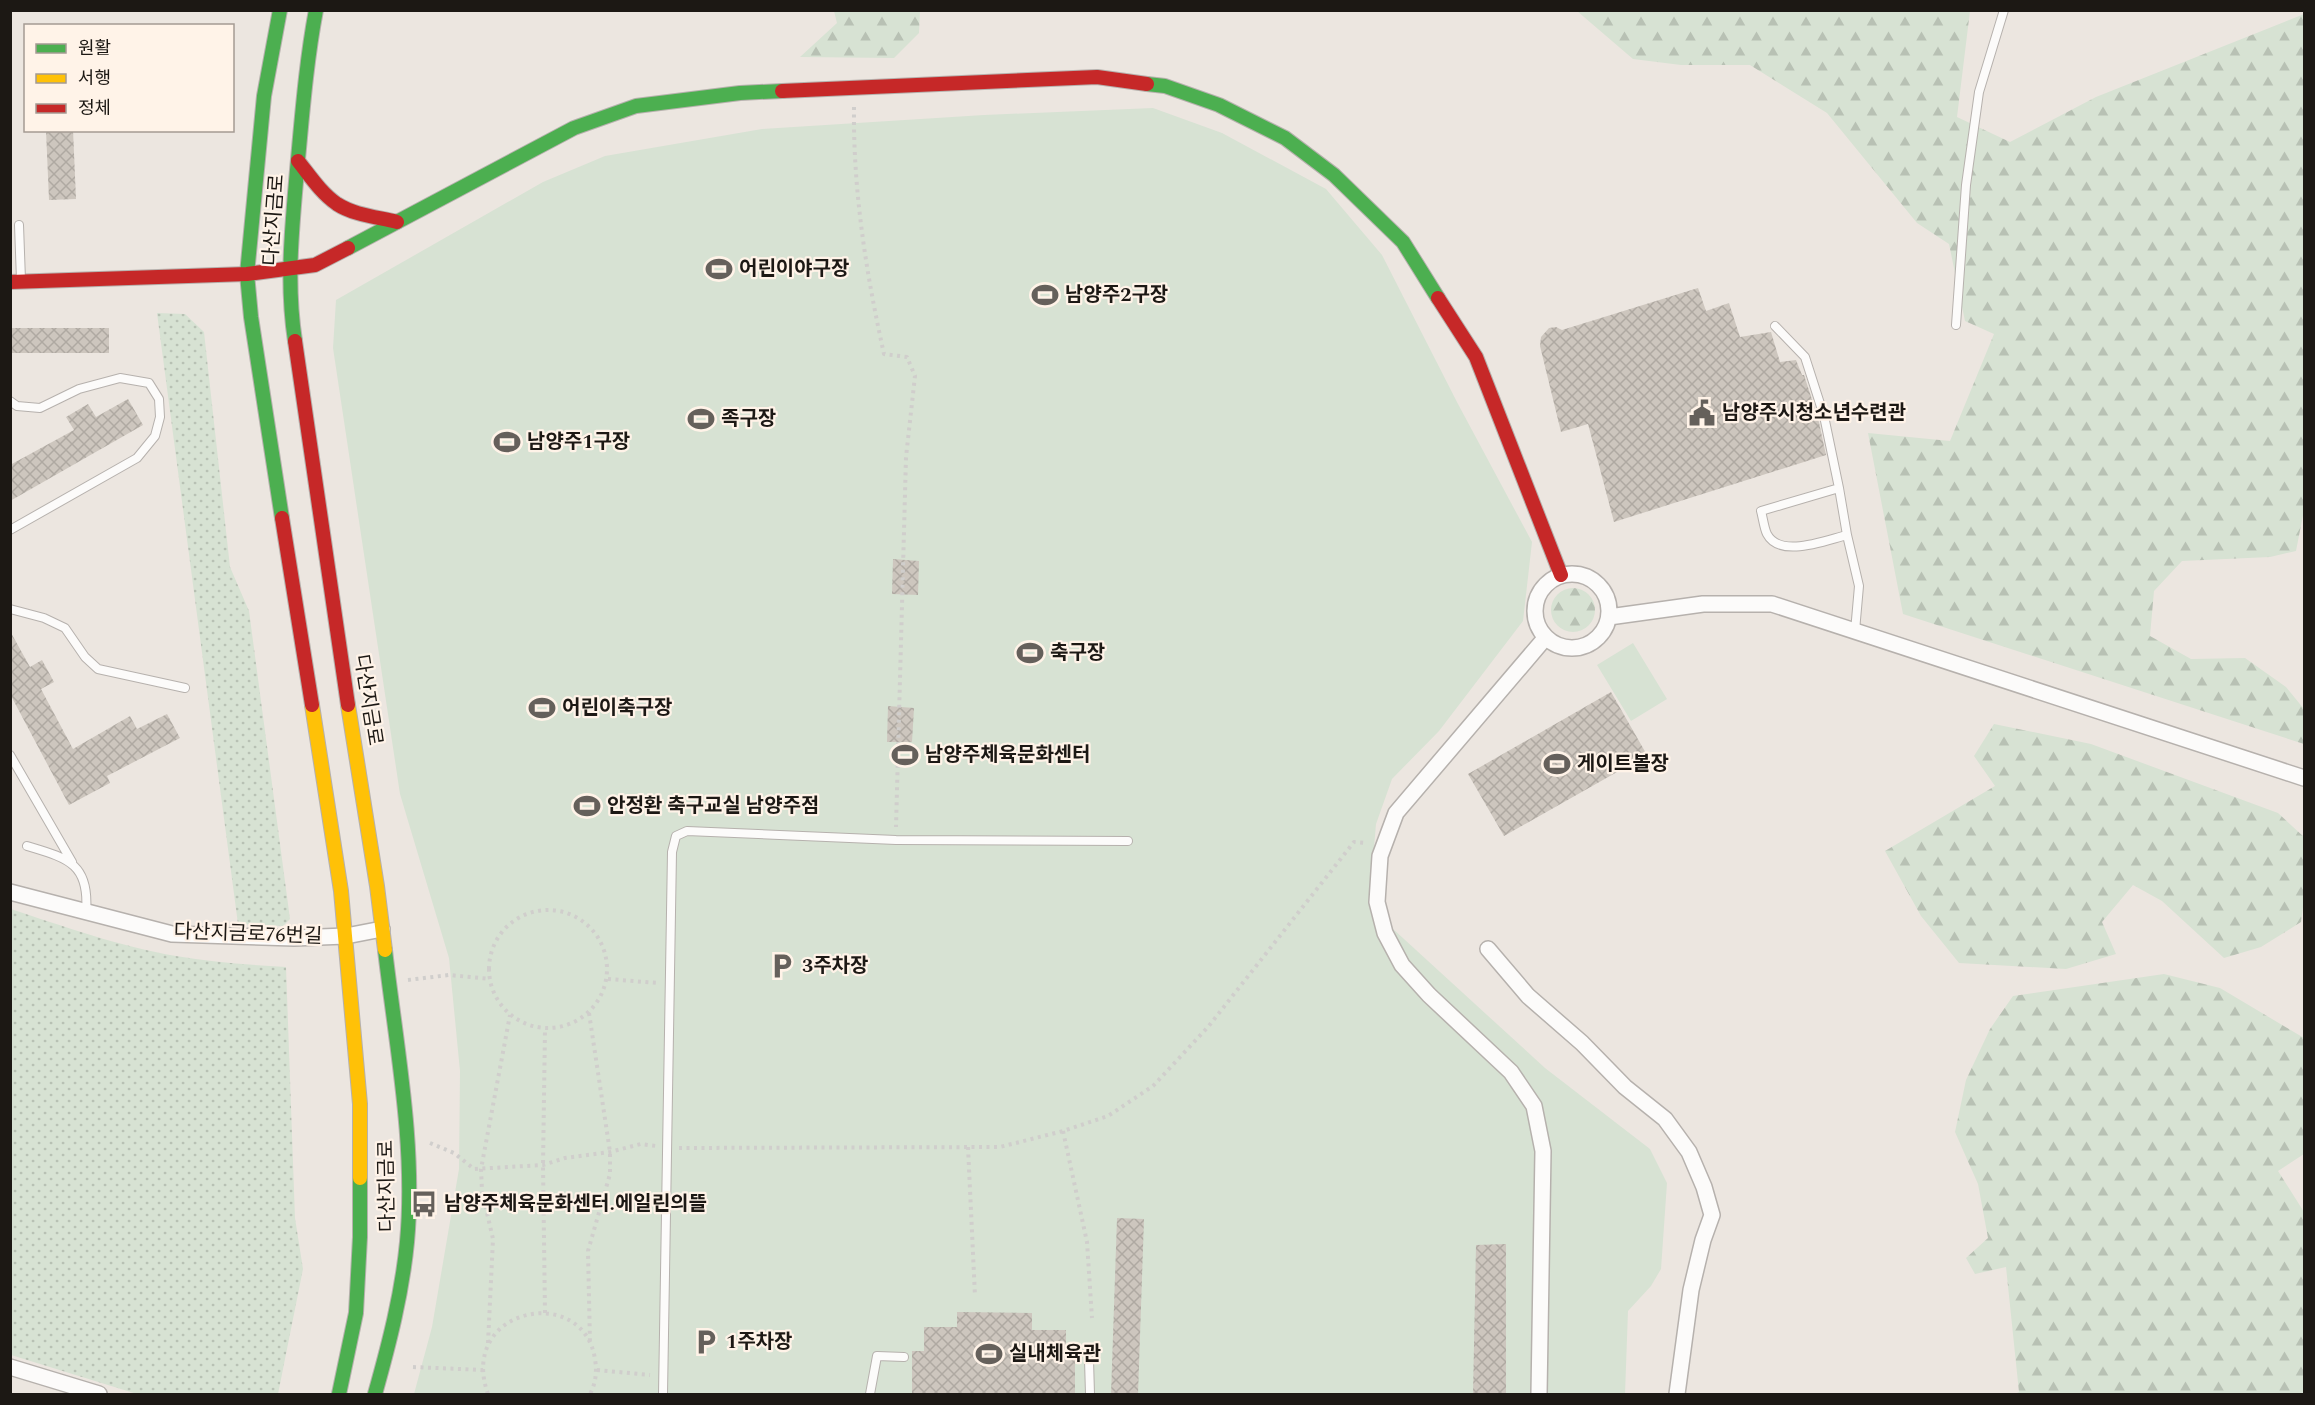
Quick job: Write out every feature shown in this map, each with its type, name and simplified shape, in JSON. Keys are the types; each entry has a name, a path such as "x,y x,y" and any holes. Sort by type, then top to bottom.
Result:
{"street":[{"name":"다산지금로","path":"280,10 264,96 247,273 251,317 339,881 346,936 360,1104 360,1237 356,1313 339,1395"},
{"name":"다산지금로","path":"316,10 307,59 289,268 291,314 377,885 408,1150 407,1241 395,1323 375,1395"},
{"path":"16,282 247,273 315,265 574,128 636,106 740,93 1096,77 1165,86 1219,105 1285,138 1334,175 1403,242 1476,357 1561,575"},
{"path":"298,161 318,186 337,204 356,212 397,222"},
{"path":"1575,574 1588,577 1606,594 1610,607 1609,617 1604,630 1586,646 1563,647 1546,637 1537,623 1536,600 1551,580 1561,575 1575,574"},
{"path":"1609,617 1703,604 1772,604 2304,778"},
{"path":"1539,1395 1543,1151 1534,1106 1511,1072 1429,995 1398,957 1385,933 1377,902 1380,856 1396,813 1546,637"},
{"name":"다산지금로76번길","path":"10,892 172,934 294,938 346,936 381,929"},
{"path":"1488,949 1528,996 1582,1043 1625,1087 1665,1119 1689,1152 1712,1215 1703,1240 1691,1290 1677,1395"},
{"path":"10,1367 99,1395"}],"lane":[{"path":"1956,325 1966,185 1979,92 2004,10"},
{"path":"16,282 19,225"},
{"path":"1774,326 1805,357 1824,416 1858,586 1855,631"},
{"path":"10,401 17,406 40,408 79,389 120,378 149,383 159,399 160,417 155,436 137,458 10,530"},
{"path":"1839,488 1761,511 1768,535 1776,544 1803,546 1847,535"},
{"path":"10,609 44,618 65,628 86,657 98,669 185,688"},
{"path":"10,755 82,878 87,900 86,912"},
{"path":"663,1395 672,852 676,836 687,831 896,840 1128,842"},
{"path":"27,846 72,862"},
{"path":"870,1395 877,1356 904,1357"},
{"path":"1089,1360 1090,1395"}],"path":[{"path":"854,89 854,148 869,285 884,354 907,357 915,376 906,457 896,840"},
{"path":"430,1143 454,1153 474,1169 481,1169 543,1164 641,1144 668,1148 1000,1147 1063,1131 1108,1116 1153,1086 1208,1028 1354,842 1384,844"},
{"path":"553,910 572,915 589,925 601,941 608,959 608,979 602,998 590,1013 573,1024 554,1029 534,1028 516,1020 501,1007 490,979 488,970 491,950 501,933 515,920 533,911 553,910"},
{"path":"398,981 449,975 490,979"},
{"path":"608,979 670,983"},
{"path":"590,1013 610,1152 610,1174 588,1251 590,1344"},
{"path":"488,1395 483,1380 482,1361 488,1343 493,1239 482,1191 481,1169 510,1014"},
{"path":"545,1029 543,1164 545,1313"},
{"path":"1063,1131 1088,1242 1092,1318"},
{"path":"968,1147 975,1296"},
{"path":"488,1343 500,1328 516,1317 535,1312 554,1314 571,1322 585,1335 594,1352 597,1370 594,1389 590,1395"},
{"path":"413,1367 483,1370"},
{"path":"597,1370 662,1376"}],"green space":[{"path":"834,11 920,11 919,33 894,58 800,57 837,23"},
{"path":"1577,11 1970,11 1957,117 2010,142 2096,97 2304,14 2304,510 2296,551 2270,557 2182,561 2154,591 2150,636 2191,659 2245,658 2286,687 2304,709 2304,744 1903,614 1868,433 1950,441 1994,334 1965,321 1949,244 1917,223 1827,113 1750,65 1681,65 1633,59"},
{"name":"남양주체육문화센터","path":"1153,108 1222,133 1326,189 1382,255 1532,542 1523,621 1439,731 1392,779 1376,824 1369,907 1545,1068 1650,1149 1667,1183 1661,1269 1651,1286 1628,1311 1625,1394 414,1394 432,1327 459,1169 460,1071 449,958 400,794 333,348 336,300 543,182 605,156 762,129 984,115"},
{"path":"157,313 185,314 204,332 230,567 249,611 290,919 283,926 238,924"},
{"path":"1573,588 1588,595 1595,610 1588,625 1573,632 1558,625 1551,610 1558,595"},
{"path":"1633,643 1667,699 1631,721 1597,665"},
{"path":"1994,724 2091,744 2278,813 2304,837 2304,899 2301,922 2261,947 2224,958 2162,901 2133,885 2102,922 2116,954 2066,969 1959,963 1921,916 1885,851 1995,786 1974,756"},
{"path":"11,909 92,936 155,952 217,962 286,967 295,1218 303,1269 278,1394 137,1394 11,1355"},
{"path":"2164,974 2220,988 2304,1038 2304,1154 2278,1171 2304,1212 2304,1394 2015,1394 2019,1392 2006,1267 1975,1274 1966,1258 1988,1238 1978,1184 1955,1132 1966,1080 1990,1029 2013,996"}],"building":[{"path":"46,132 73,132 76,199 49,200"},
{"path":"1698,288 1706,311 1729,303 1740,337 1771,332 1780,362 1796,360 1804,375 1818,418 1826,455 1614,522 1588,424 1561,432 1540,346 1541,337 1549,328 1556,327 1562,330"},
{"path":"10,328 109,328 109,353 10,353"},
{"path":"128,399 143,425 10,501 10,465 74,430 66,417 88,404 96,417"},
{"path":"893,559 919,561 918,595 892,594"},
{"path":"10,631 30,667 42,660 54,682 41,689 73,749 130,716 137,729 167,714 180,738 107,776 110,783 69,805 10,694"},
{"name":"게이트볼장","path":"1611,692 1647,755 1504,836 1468,774"},
{"path":"888,706 914,708 912,742 887,742"},
{"path":"1117,1218 1144,1219 1138,1395 1111,1395"},
{"path":"1506,1244 1506,1395 1473,1395 1476,1245"},
{"name":"실내체육관","path":"957,1312 1032,1313 1032,1330 1066,1330 1066,1356 1075,1356 1075,1395 912,1395 912,1351 924,1351 924,1327 957,1327"}],"traffic: fast":[{"path":"280,10 264,96 247,274 251,317 282,518"},
{"path":"295,341 290,277 292,234 305,90 316,10"},
{"path":"1147,84 1165,86 1219,105 1285,138 1334,175 1403,242 1438,298"},
{"path":"348,248 574,128 636,106 740,93 782,91"},
{"path":"375,1394 402,1281 409,1206 404,1096 385,950"},
{"path":"339,1394 356,1313 360,1178"}],"traffic: slow":[{"path":"312,705 341,891 360,1104 360,1178"},
{"path":"348,705 385,950"}],"traffic: jam":[{"path":"782,91 1097,77 1147,84"},
{"path":"298,161 321,190 337,204 358,213 397,222"},
{"path":"10,282 247,274 315,265 348,248"},
{"path":"1438,298 1476,357 1561,575"},
{"path":"295,341 348,705"},
{"path":"282,518 312,705"}],"place":[{"name":"어린이야구장","path":"719,269"},
{"name":"남양주2구장","path":"1045,295"},
{"name":"남양주시청소년수련관","path":"1702,413"},
{"name":"족구장","path":"701,419"},
{"name":"남양주1구장","path":"507,442"},
{"name":"축구장","path":"1030,653"},
{"name":"어린이축구장","path":"542,708"},
{"name":"남양주체육문화센터","path":"905,755"},
{"name":"게이트볼장","path":"1557,764"},
{"name":"안정환 축구교실 남양주점","path":"587,806"},
{"name":"3주차장","path":"782,966"},
{"name":"남양주체육문화센터.에일린의뜰","path":"424,1204"},
{"name":"1주차장","path":"706,1342"},
{"name":"실내체육관","path":"989,1354"}]}
